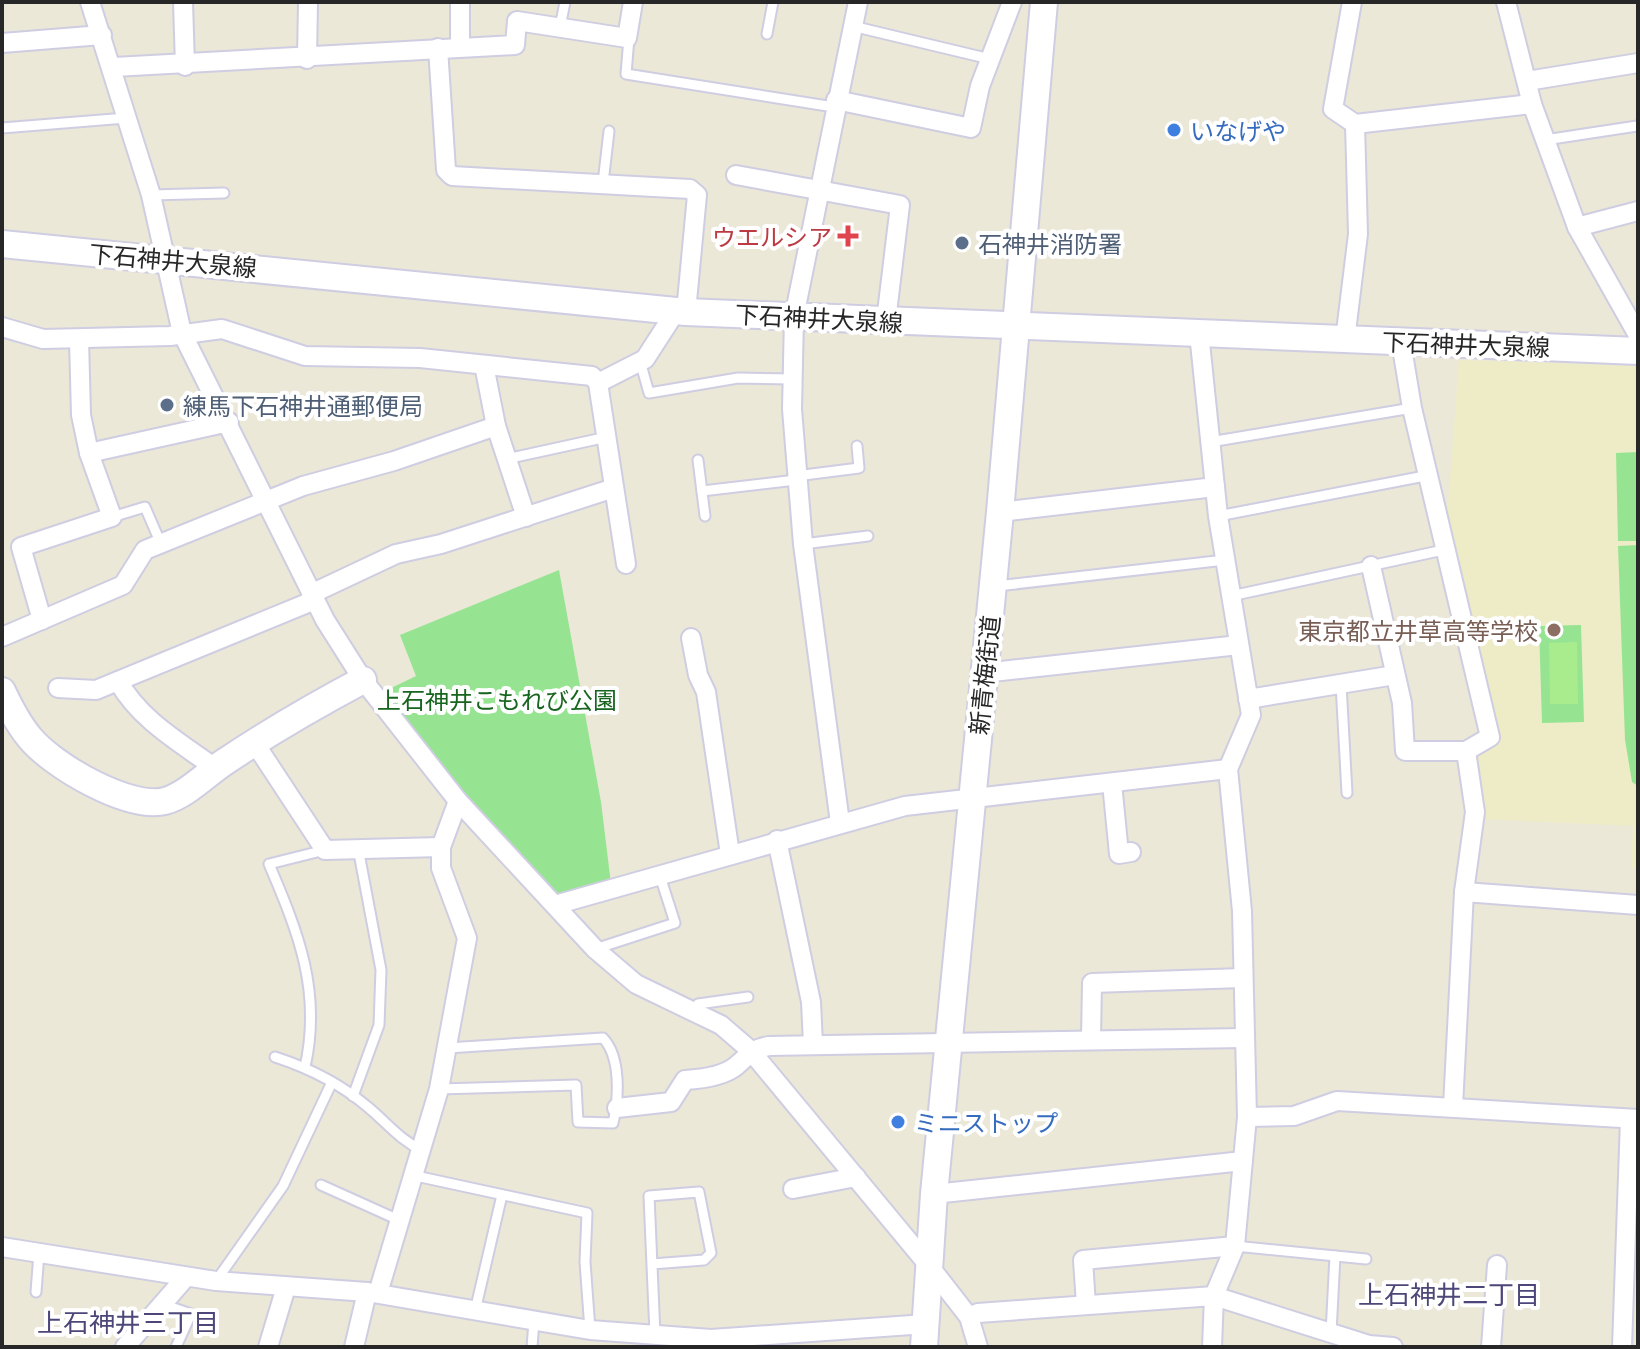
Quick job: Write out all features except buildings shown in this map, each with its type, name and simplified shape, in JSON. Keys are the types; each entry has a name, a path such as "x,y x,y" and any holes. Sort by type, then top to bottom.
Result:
{"main road":[{"name":"新青梅街道","path":"925,1336 934,1194 1000,512 1044,2"},
{"name":"下石神井大泉線","path":"2,244 681,311 1638,351"},
{"path":"2,691 18,722 44,752 110,791 135,801 163,801 177,796 254,742 363,680"}],"street":[{"path":"90,2 114,67 151,195 182,333 229,422 313,597 363,680 458,801 595,949 636,984 721,1025 750,1050 969,1317 978,1347"},
{"path":"183,2 185,66"},
{"path":"307,59 308,2"},
{"path":"460,2 460,46"},
{"path":"114,67 185,66 460,46 515,45 517,21 627,38 633,2"},
{"path":"840,823 803,544 796,478 792,379 794,317 858,2"},
{"path":"835,104 971,128 990,59 1012,2"},
{"path":"1352,2 1333,109 1355,124 1532,104"},
{"path":"1506,2 1532,104 1577,227 1638,335"},
{"path":"2,43 102,35"},
{"path":"438,48 446,170 452,176 690,189 697,195 681,311 640,361 598,383"},
{"path":"1527,81 1638,63"},
{"path":"1345,340 1358,234 1355,124"},
{"path":"736,175 818,187 900,205 886,321"},
{"path":"1577,227 1638,211"},
{"path":"2,327 43,339 222,329 305,356 420,358 592,376 598,383 626,564"},
{"path":"1199,333 1218,516 1251,715 1228,769 1242,911 1247,1117 1235,1246 1214,1296 1212,1347"},
{"path":"42,620 21,547 112,517 89,453 81,415 79,339"},
{"path":"1371,566 1402,703 1405,751 1466,751 1490,737 1448,549 1412,408 1401,342"},
{"path":"484,365 496,426 526,517"},
{"path":"89,453 229,422"},
{"path":"3,631 42,620 123,585 145,550 265,500 496,426"},
{"path":"1000,512 1215,487"},
{"path":"58,688 96,690 313,597 396,554 614,488"},
{"path":"691,638 698,675 706,692 730,854"},
{"path":"983,673 1239,645"},
{"path":"1248,699 1395,675"},
{"path":"118,681 130,704 143,716 215,768"},
{"path":"254,742 325,850 441,847"},
{"path":"1453,1107 1464,892 1475,812 1466,751"},
{"path":"555,905 905,806 1228,769"},
{"path":"1112,783 1119,854 1131,852"},
{"path":"354,1347 416,1176 447,1048 467,938 441,868 441,847 458,801"},
{"path":"777,840 811,1002 813,1044"},
{"path":"1464,892 1638,905"},
{"path":"1091,1038 1092,983 1243,978"},
{"path":"617,1108 671,1102 685,1080 702,1079 735,1068 750,1050 813,1044 1244,1038"},
{"path":"1247,1117 1294,1116 1337,1101 1634,1119 1622,1347"},
{"path":"934,1194 1243,1161"},
{"path":"793,1189 856,1177"},
{"path":"1086,1305 1083,1260 1235,1246"},
{"path":"2,1247 216,1281 372,1292 534,1321 582,1335 655,1335 711,1343 925,1336"},
{"path":"1491,1347 1497,1265"},
{"path":"125,1347 186,1277"},
{"path":"268,1347 286,1287"},
{"path":"969,1317 978,1313 1214,1296 1342,1339 1393,1347"}],"lane":[{"path":"560,27 565,2"},
{"path":"767,34 773,2"},
{"path":"852,26 990,59"},
{"path":"627,38 630,39 626,74 835,104"},
{"path":"2,128 128,118"},
{"path":"1545,140 1637,126"},
{"path":"603,183 609,131"},
{"path":"151,195 224,193"},
{"path":"640,361 649,393 738,378 792,379"},
{"path":"1210,442 1412,408"},
{"path":"506,459 607,437"},
{"path":"702,491 859,468 857,446"},
{"path":"698,460 705,516"},
{"path":"1218,516 1430,475"},
{"path":"112,517 145,507 161,544"},
{"path":"803,544 868,536"},
{"path":"1231,596 1448,549"},
{"path":"993,586 1225,560"},
{"path":"1341,684 1347,793"},
{"path":"353,1096 379,1025 381,970 358,848"},
{"path":"305,1067 312,1006 302,944 269,864 325,850"},
{"path":"595,949 675,923 660,876"},
{"path":"692,1011 698,1004 748,997"},
{"path":"439,1089 576,1085 578,1122 613,1123 617,1108 614,1053 603,1038 447,1048"},
{"path":"275,1057 305,1067 332,1082 353,1096 406,1143 423,1151"},
{"path":"216,1281 283,1186 332,1082"},
{"path":"416,1176 587,1213 582,1335"},
{"path":"321,1185 401,1221"},
{"path":"652,1264 704,1260 711,1253 699,1192 649,1196 655,1335"},
{"path":"475,1311 502,1195"},
{"path":"1235,1246 1366,1259"},
{"path":"36,1292 39,1253"},
{"path":"1335,1256 1342,1339"},
{"path":"162,1304 191,1314 176,1347"},
{"path":"532,1347 534,1321"}],"shaded area":[{"name":"東京都立井草高等学校","path":"1459,360 1638,366 1638,867 1631,869 1633,826 1481,819 1472,752 1493,741 1447,519"}],"green space":[{"path":"1638,452 1638,541 1618,541 1616,453"},
{"path":"1638,545 1638,786 1632,782 1625,740 1618,546"},
{"name":"上石神井こもれび公園","path":"559,570 601,802 611,884 556,896 466,799 385,691 416,676 400,635"},
{"path":"1581,625 1584,722 1542,723 1539,626"},
{"path":"1577,642 1578,704 1550,704 1549,643"}],"place":[{"name":"いなげや","path":"1174,130"},
{"name":"ウエルシア","path":"848,236"},
{"name":"石神井消防署","path":"962,243"},
{"name":"練馬下石神井通郵便局","path":"167,405"},
{"name":"東京都立井草高等学校","path":"1554,630"},
{"name":"ミニストップ","path":"898,1122"}],"district":[{"name":"上石神井二丁目","path":"1449,1293"},
{"name":"上石神井三丁目","path":"128,1321"}]}
